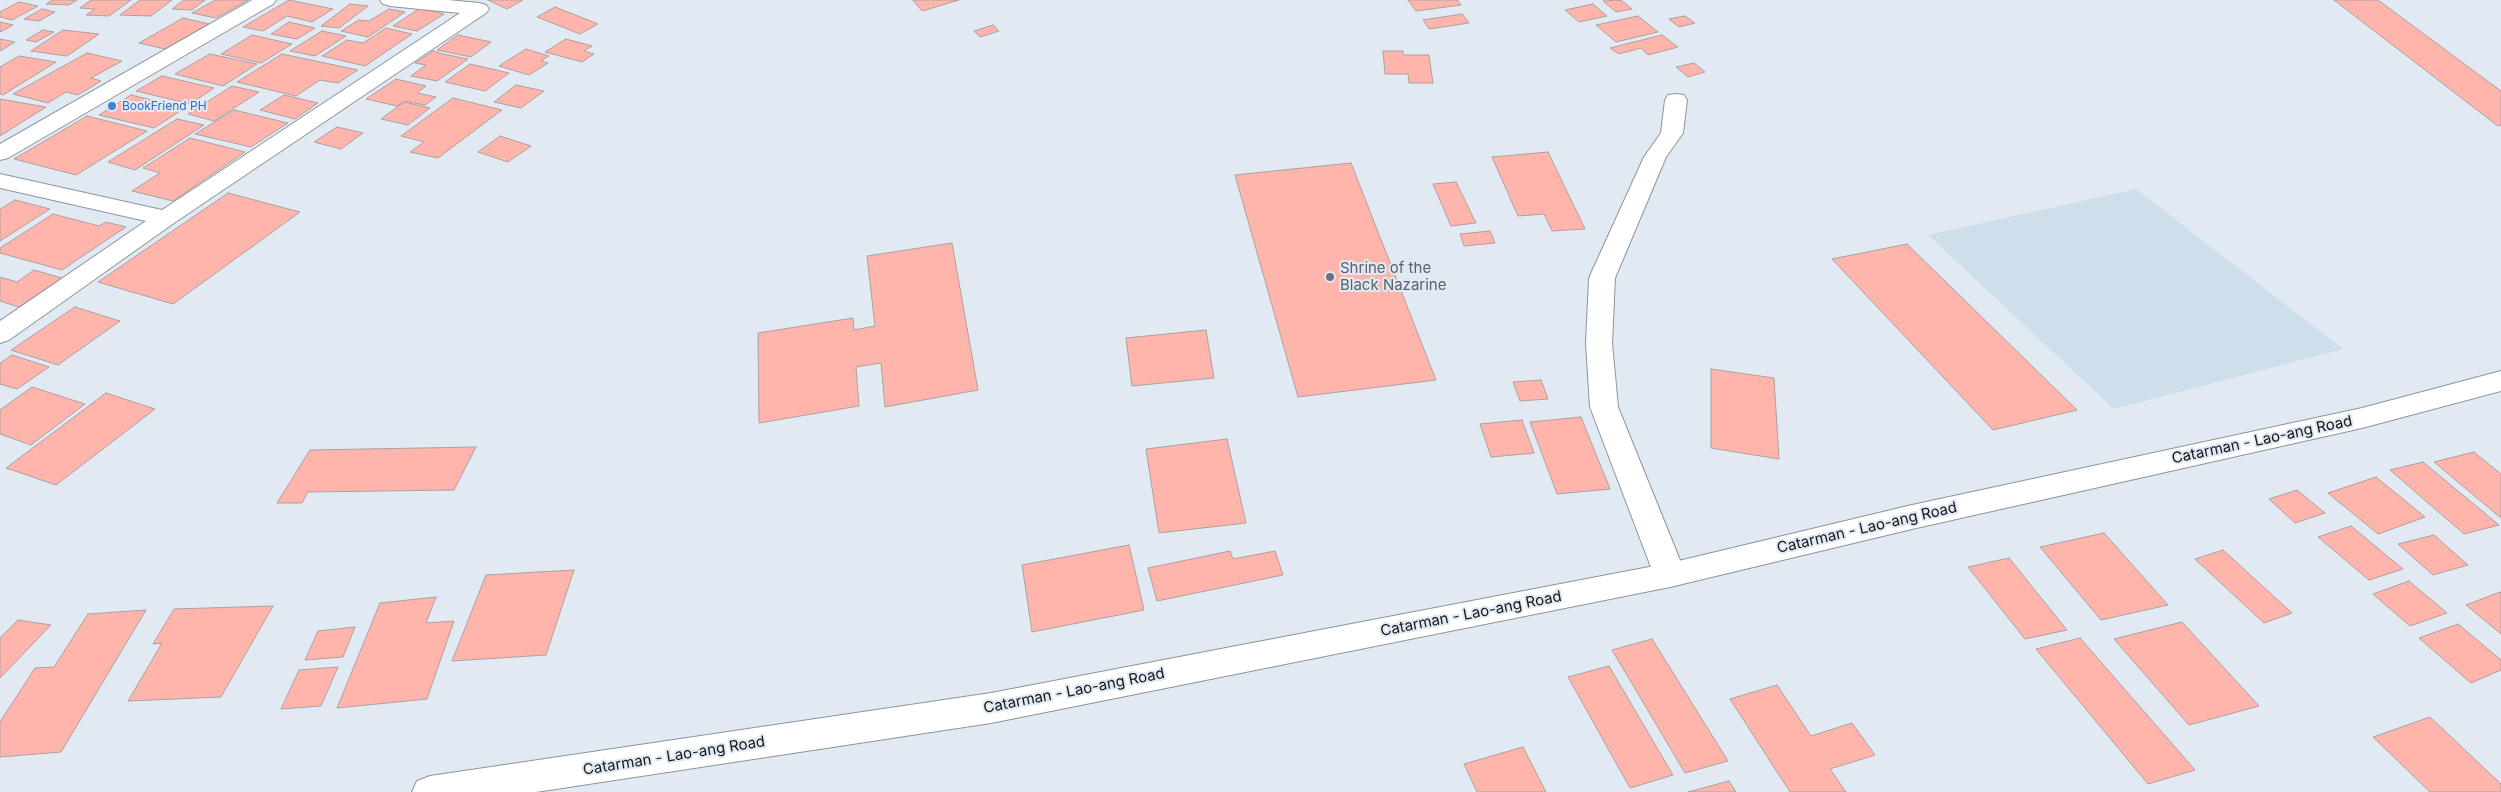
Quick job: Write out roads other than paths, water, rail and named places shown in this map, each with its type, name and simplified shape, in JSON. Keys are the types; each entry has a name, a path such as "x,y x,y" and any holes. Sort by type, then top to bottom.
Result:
{"street":[{"path":"0,153 266,0"},
{"path":"0,334 166,218 480,10 399,0"},
{"path":"1670,575 1604,408 1599,344 1602,278 1655,157 1672,134 1676,113 1676,100"},
{"path":"0,181 166,218"},
{"name":"Catarman - Lao-ang Road","path":"430,792 991,708 1670,575 1912,517 2362,418 2501,381"}],"place":[{"name":"BookFriend PH","path":"112,106"},
{"name":"Shrine of the Black Nazarine","path":"1330,277"}]}
